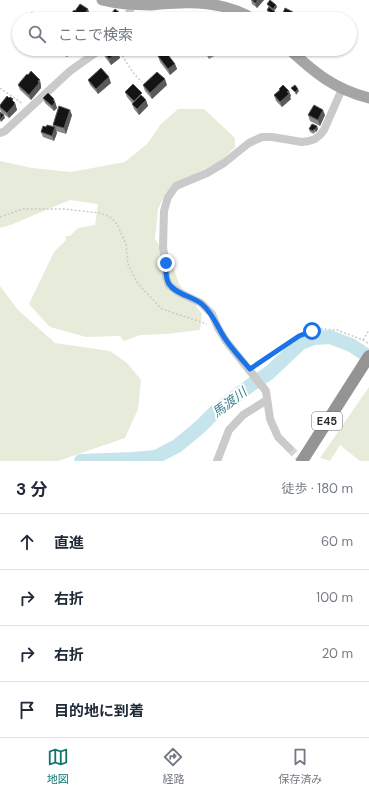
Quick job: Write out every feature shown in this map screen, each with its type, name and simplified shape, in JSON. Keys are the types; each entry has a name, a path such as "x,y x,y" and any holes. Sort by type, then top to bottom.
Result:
{"highway":[{"name":"E45","path":"302,461 369,356"}],"main road":[{"path":"102,0 116,3 151,5 195,3 212,4 239,12"},
{"path":"297,56 332,84 356,95 369,98"}],"street":[{"path":"129,12 132,4"},
{"path":"0,133 29,109 70,71 91,56"},
{"path":"289,448 278,437 270,419 266,390 226,341 212,314 201,303 178,292 169,285 166,277 166,263 163,248 164,211 168,197 176,186 207,173 224,163 249,143 262,137 272,137 302,142 315,139 324,130 342,89"},
{"path":"217,461 229,430 243,415 267,400"}],"path":[{"path":"122,56 134,74 142,82"},
{"path":"0,88 29,109"},
{"path":"0,217 23,209 71,210 100,213 110,217 117,224 126,244 128,264 138,284 162,309 218,328"},
{"path":"251,371 299,336 312,331 324,329 337,330 363,340 369,344"},
{"path":"363,340 369,330"}],"green space":[{"path":"178,109 204,109 235,138 235,147 221,161 188,177 166,192 158,209 155,239 174,269 179,284 202,314 200,330 140,335 124,341 120,336 86,337 50,327 29,304 54,252 66,240 66,236 70,236 78,228 95,225 98,204 70,200 0,228 0,161 32,168 71,172 125,162 147,144 161,124"},
{"path":"0,286 18,310 55,343 110,351 127,363 141,380 138,409 125,438 58,461 0,461"},
{"path":"369,387 369,461 360,461 340,445 330,461 320,458"}],"building":[{"path":"270,0 276,5 273,9 267,4"},
{"path":"80,4 88,9 86,12 73,12 74,10 75,11"},
{"path":"269,7 275,12 270,12 267,10"},
{"path":"285,8 293,12 283,12"},
{"path":"158,56 169,56 175,64 168,69"},
{"path":"101,68 109,77 96,89 88,80"},
{"path":"31,71 40,80 29,95 18,85"},
{"path":"157,72 165,79 150,93 143,85"},
{"path":"133,84 142,93 134,101 125,92"},
{"path":"283,85 289,91 287,92 289,94 280,102 274,95"},
{"path":"295,85 298,89 295,92 291,88"},
{"path":"48,93 55,102 52,106 43,98"},
{"path":"141,95 146,100 137,109 132,104"},
{"path":"7,96 13,99 12,100 15,104 7,113 0,107 0,105"},
{"path":"314,105 323,110 318,120 308,115"},
{"path":"59,106 70,110 64,128 53,125"},
{"path":"0,112 4,115 0,120"},
{"path":"312,124 317,126 313,131 309,129"},
{"path":"47,125 55,127 52,136 41,132 43,126 46,127"}],"waterway":[{"name":"馬渡川","path":"81,461 156,457 177,446 200,427 216,411 269,373 301,343 314,338 330,337 351,345 369,357"}],"tunnel":[{"path":"289,448 302,461"}],"route":[{"path":"166,263 166,277 169,285 178,292 201,303 212,314 226,341 250,369 299,336 312,331"}]}
